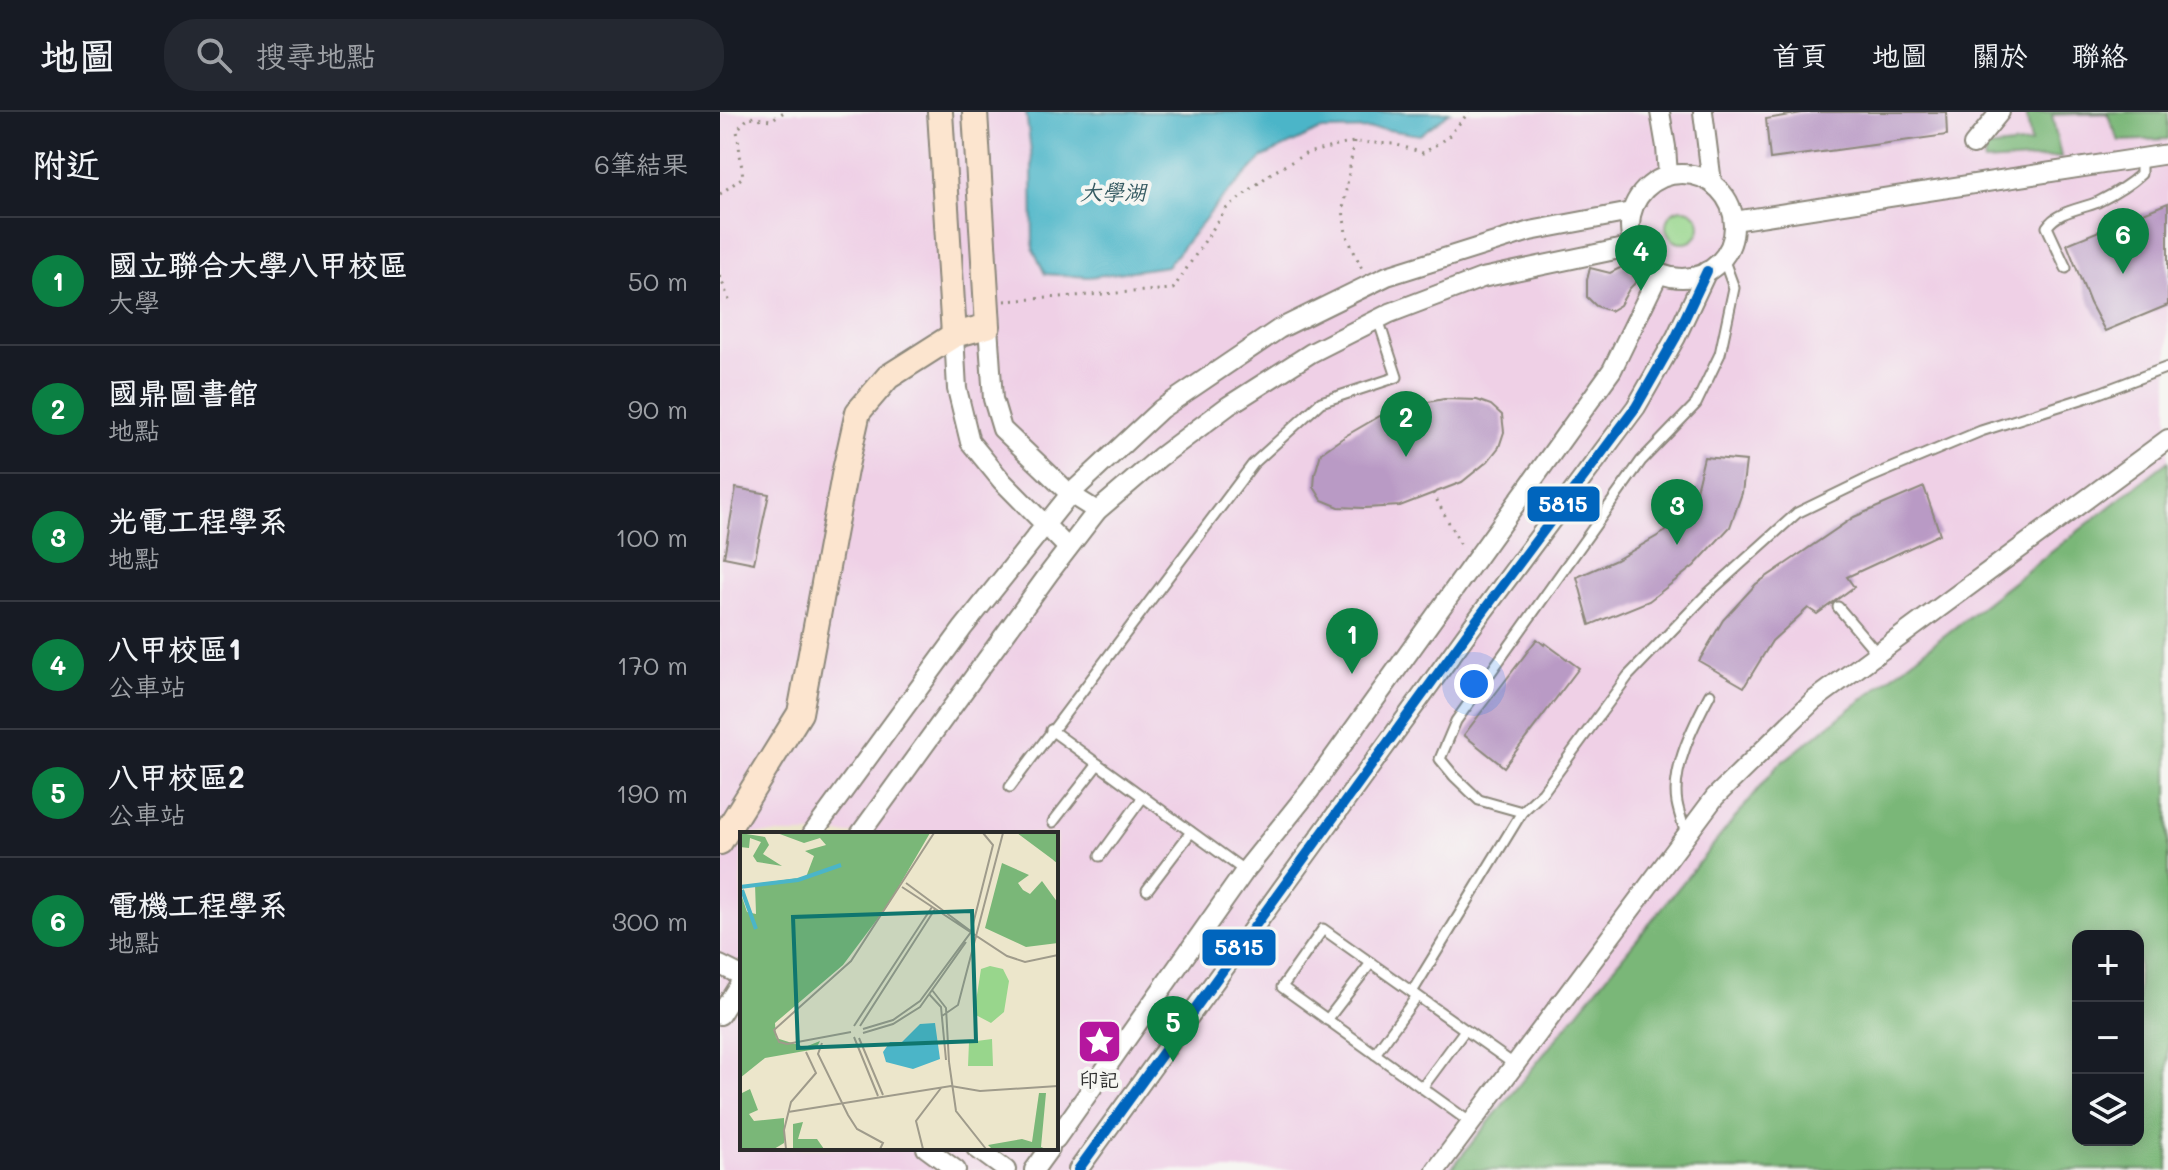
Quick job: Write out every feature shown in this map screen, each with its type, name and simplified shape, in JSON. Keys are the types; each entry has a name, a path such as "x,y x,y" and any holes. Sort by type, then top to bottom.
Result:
{"street":[{"path":"940,112 957,389 970,442 1002,481 1068,548"},
{"path":"975,112 993,399 1002,429 1070,494 1097,511"},
{"path":"1660,112 1668,175"},
{"path":"1703,112 1712,183"},
{"path":"1973,145 2000,112"},
{"path":"1734,221 2168,154"},
{"path":"1683,173 1712,183 1723,193 1734,221 1730,246 1723,258 1707,271 1692,277 1659,273 1640,257 1629,229 1631,212 1639,196 1651,183 1668,175 1683,173"},
{"path":"813,832 963,628 1070,494 1161,409 1279,329 1387,276 1530,231 1631,212"},
{"path":"861,832 1097,511 1160,457 1228,406 1311,353 1378,319 1482,278 1634,246"},
{"path":"1078,1170 1467,634 1636,407 1676,337 1707,271"},
{"path":"1058,1136 1245,871 1310,790 1612,370 1659,273"},
{"path":"720,842 800,713 858,412 888,377 987,314"},
{"path":"1436,1170 1715,797 1813,701 2168,439"},
{"path":"720,965 740,977"},
{"path":"727,1006 740,982"},
{"path":"929,1150 956,1170"},
{"path":"979,1150 1006,1170"},
{"path":"1034,1170 1049,1150"}],"lane":[{"path":"2066,268 2047,227 2053,218 2128,187 2141,174 2141,158"},
{"path":"1522,812 1479,800 1440,759 1456,721 1641,461 1696,404 1720,354 1734,288 1723,258"},
{"path":"1010,787 1253,464 1321,402 1397,377 1378,319"},
{"path":"1375,1054 1522,812 1543,792 1628,676 1705,596 1797,513 1871,477 1981,431 2094,395 2168,367"},
{"path":"1838,607 1877,653"},
{"path":"1686,834 1676,801 1680,765 1692,728 1710,694"},
{"path":"1051,730 1245,871"},
{"path":"1053,822 1098,764"},
{"path":"1100,856 1143,797"},
{"path":"1147,890 1191,832"},
{"path":"1471,1123 1282,987 1323,929 1515,1065"},
{"path":"1327,1020 1371,963"},
{"path":"1422,1088 1465,1030"}],"path":[{"path":"720,194 743,177 737,130 749,117 771,120 784,112"},
{"path":"987,314 1173,289 1226,209 1270,174 1307,153 1354,142 1394,144 1423,153 1448,137 1469,112"},
{"path":"1354,142 1343,209 1346,234 1369,285"},
{"path":"720,276 730,303"}],"shaded area":[{"path":"720,112 2168,112 2168,502 1646,1170 720,1170"}],"green space":[{"path":"2026,112 2168,112 2168,139 2119,141 2107,113 2052,115 2061,157 1984,162 1986,148 2031,143"},
{"path":"1683,209 1695,214 1700,226 1695,238 1683,243 1671,238 1666,226 1671,214"},
{"path":"2168,461 2168,1170 1450,1170 1777,766"}],"water":[{"name":"大學湖","path":"1026,112 1450,112 1420,135 1382,129 1320,130 1263,157 1219,202 1167,266 1089,277 1045,274 1033,249 1032,160"}],"building":[{"path":"1808,112 1946,112 1947,135 1770,159 1766,119"},
{"path":"2168,203 2168,305 2105,331 2090,303 2067,244"},
{"path":"1626,265 1638,280 1620,305 1610,311 1596,306 1587,297 1590,268 1610,273"},
{"path":"1444,399 1477,400 1491,405 1502,415 1504,432 1499,447 1488,461 1462,482 1400,506 1339,507 1322,500 1314,487 1321,453 1380,416"},
{"path":"1704,457 1746,461 1742,493 1730,527 1694,566 1649,601 1590,625 1577,577 1616,560 1666,531 1694,499"},
{"path":"1924,487 1940,534 1847,577 1854,587 1817,614 1808,608 1772,641 1744,687 1699,661 1723,620 1756,584 1854,517"},
{"path":"736,488 769,494 754,563 724,557"},
{"path":"1537,639 1579,668 1504,767 1464,735"}],"transit line":[{"name":"5815","path":"1078,1170 1476,621 1636,407 1676,337 1707,271"}],"place":[{"name":"電機工程學系","path":"2123,274"},
{"name":"八甲校區1","path":"1641,291"},
{"name":"國鼎圖書館","path":"1406,457"},
{"name":"光電工程學系","path":"1677,545"},
{"name":"國立聯合大學八甲校區","path":"1352,674"},
{"name":"印記","path":"1099,1041"},
{"name":"八甲校區2","path":"1173,1062"}]}
